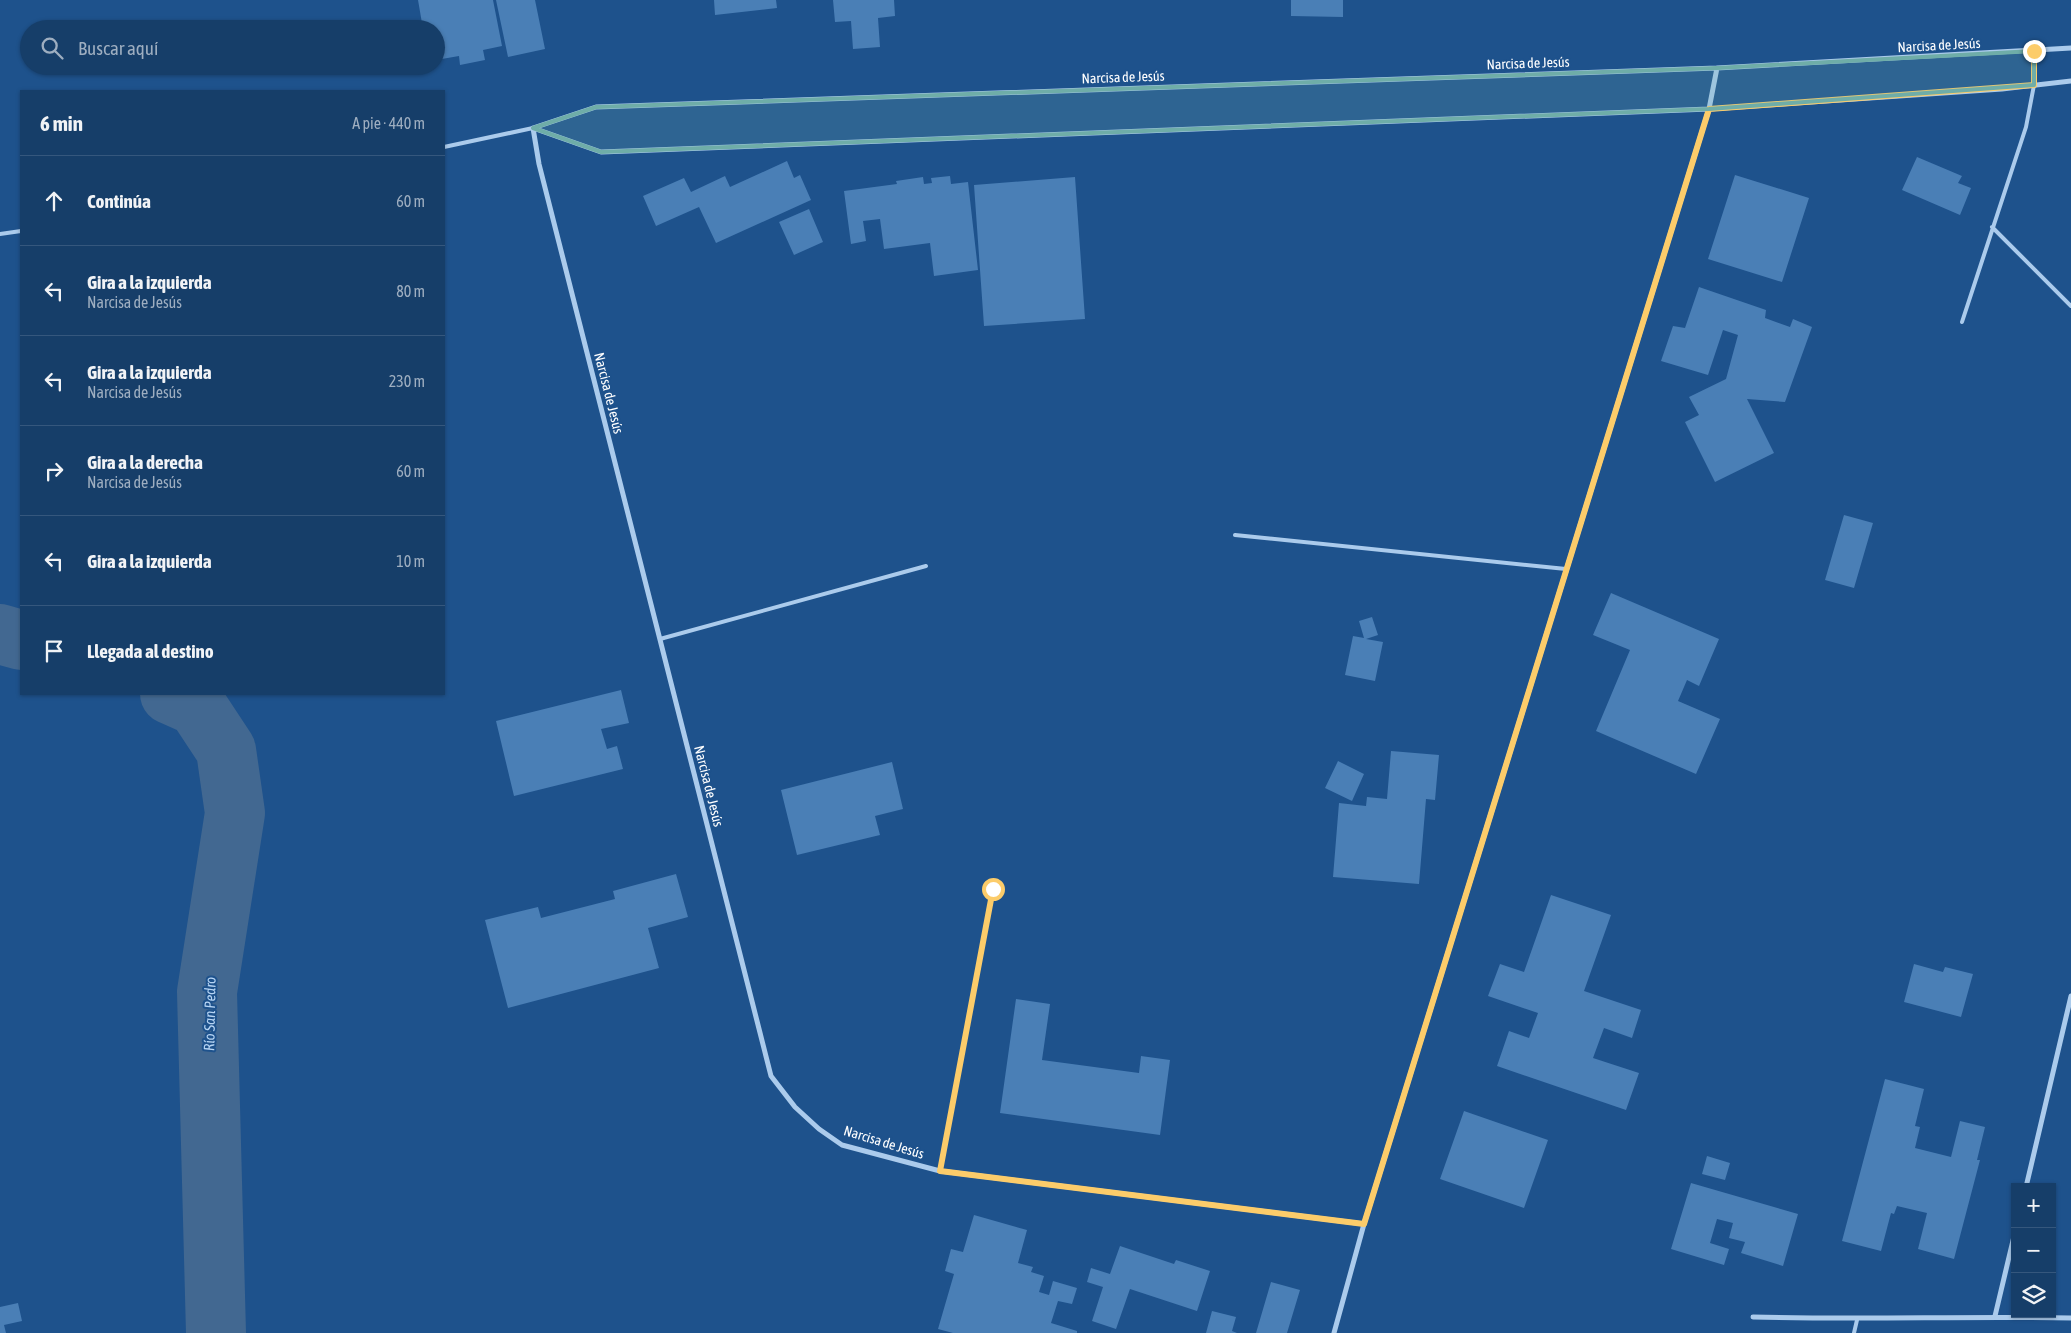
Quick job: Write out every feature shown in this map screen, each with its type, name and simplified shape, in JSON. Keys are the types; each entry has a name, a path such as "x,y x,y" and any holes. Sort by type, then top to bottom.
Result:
{"street":[{"name":"Narcisa de Jesús","path":"1364,1224 940,1171 842,1145 819,1129 795,1107 771,1076 539,164 533,128 596,106 1717,68 2071,48"},
{"path":"2034,51 2034,85"},
{"path":"1334,1333 1364,1224 1709,109 1717,68"},
{"path":"533,128 601,152 1709,109 2071,81"},
{"path":"2027,1183 2071,996"},
{"path":"1995,1316 2011,1249"},
{"path":"1753,1317 1857,1320 1995,1316 2071,1318"}],"lane":[{"path":"1962,322 2026,127 2034,85"},
{"path":"445,147 533,128"},
{"path":"1992,227 2071,306"},
{"path":"0,234 20,231"},
{"path":"1235,535 1566,569"},
{"path":"660,639 926,566"},
{"path":"940,1171 993,889"},
{"path":"1854,1333 1857,1320"}],"highlighted area":[{"path":"2034,51 2034,85 1709,109 601,152 533,128 596,107 1717,68"}],"building":[{"path":"418,0 493,0 502,46 483,50 485,60 460,65 459,56 445,58 445,20 421,20"},
{"path":"496,0 535,0 545,49 508,57"},
{"path":"714,0 776,0 777,8 715,15"},
{"path":"833,0 894,0 895,16 878,18 880,47 853,49 851,21 835,22"},
{"path":"1291,0 1343,0 1343,17 1291,16"},
{"path":"1917,157 1962,176 1958,183 1971,188 1960,215 1902,190"},
{"path":"787,161 794,178 800,175 811,200 716,243 699,207 656,226 643,196 684,178 691,192 725,176 730,187"},
{"path":"1735,175 1809,198 1782,282 1708,259"},
{"path":"950,176 951,184 968,182 978,270 934,276 930,243 884,249 880,219 863,221 866,241 851,244 844,191 897,184 896,181 923,177 924,184 932,183 931,178"},
{"path":"1075,177 1085,319 984,326 974,185"},
{"path":"809,209 823,242 794,255 779,222"},
{"path":"1699,287 1766,310 1765,318 1790,327 1793,319 1812,327 1785,402 1747,399 1774,453 1715,482 1685,422 1699,415 1689,397 1726,379 1738,335 1723,330 1708,375 1661,361 1673,326 1685,328"},
{"path":"1844,515 1873,523 1854,588 1825,580"},
{"path":"1611,593 1719,639 1699,686 1687,680 1678,701 1720,719 1696,774 1596,731 1630,650 1593,635"},
{"path":"1372,617 1378,635 1366,639 1383,642 1375,681 1345,675 1353,636 1364,638 1359,621"},
{"path":"621,690 629,723 601,729 607,749 617,746 623,769 514,796 496,721"},
{"path":"1391,751 1439,755 1435,800 1426,799 1419,884 1333,877 1339,803 1366,806 1367,797 1387,799"},
{"path":"1338,761 1364,774 1352,801 1325,788"},
{"path":"892,762 903,809 875,816 880,835 797,855 781,790"},
{"path":"676,874 688,917 648,928 659,968 508,1008 485,920 538,907 541,918 615,899 613,891"},
{"path":"1551,895 1611,915 1584,991 1641,1010 1632,1038 1604,1028 1593,1058 1639,1073 1626,1110 1497,1066 1509,1031 1529,1038 1538,1013 1488,996 1500,964 1524,972"},
{"path":"1914,964 1943,972 1945,967 1973,974 1961,1017 1904,1002"},
{"path":"1016,999 1050,1004 1042,1060 1139,1073 1141,1056 1170,1060 1160,1135 1000,1113"},
{"path":"1885,1079 1924,1089 1915,1126 1920,1127 1915,1148 1951,1157 1960,1121 1985,1127 1977,1160 1980,1160 1954,1259 1918,1249 1927,1213 1897,1206 1894,1214 1891,1213 1881,1251 1842,1241"},
{"path":"1464,1111 1548,1140 1524,1208 1440,1179"},
{"path":"1707,1156 1730,1163 1725,1180 1702,1174"},
{"path":"1691,1183 1798,1214 1783,1266 1741,1253 1745,1242 1729,1238 1733,1223 1717,1219 1710,1243 1729,1249 1724,1265 1671,1249"},
{"path":"974,1215 1027,1230 1018,1263 1033,1267 1031,1272 1044,1276 1039,1292 1049,1295 1053,1281 1077,1288 1072,1304 1058,1301 1051,1323 1077,1331 1077,1333 953,1333 938,1329 954,1274 945,1271 951,1249 963,1252"},
{"path":"1120,1246 1174,1264 1176,1260 1210,1271 1197,1311 1130,1289 1116,1329 1092,1321 1103,1287 1087,1282 1091,1268 1110,1274"},
{"path":"1271,1282 1300,1290 1287,1333 1256,1333"},
{"path":"18,1303 22,1321 4,1325 6,1333 0,1333 0,1307"},
{"path":"1212,1311 1236,1317 1232,1331 1237,1333 1206,1333"}],"waterway":[{"name":"Río San Pedro","path":"0,634 20,640"},
{"name":"Río San Pedro","path":"172,695 197,706 226,750 235,813 207,992 216,1333"}],"route":[{"path":"993,889 940,1171 1364,1224 1709,109 2002,89 2034,85 2034,51"}]}
